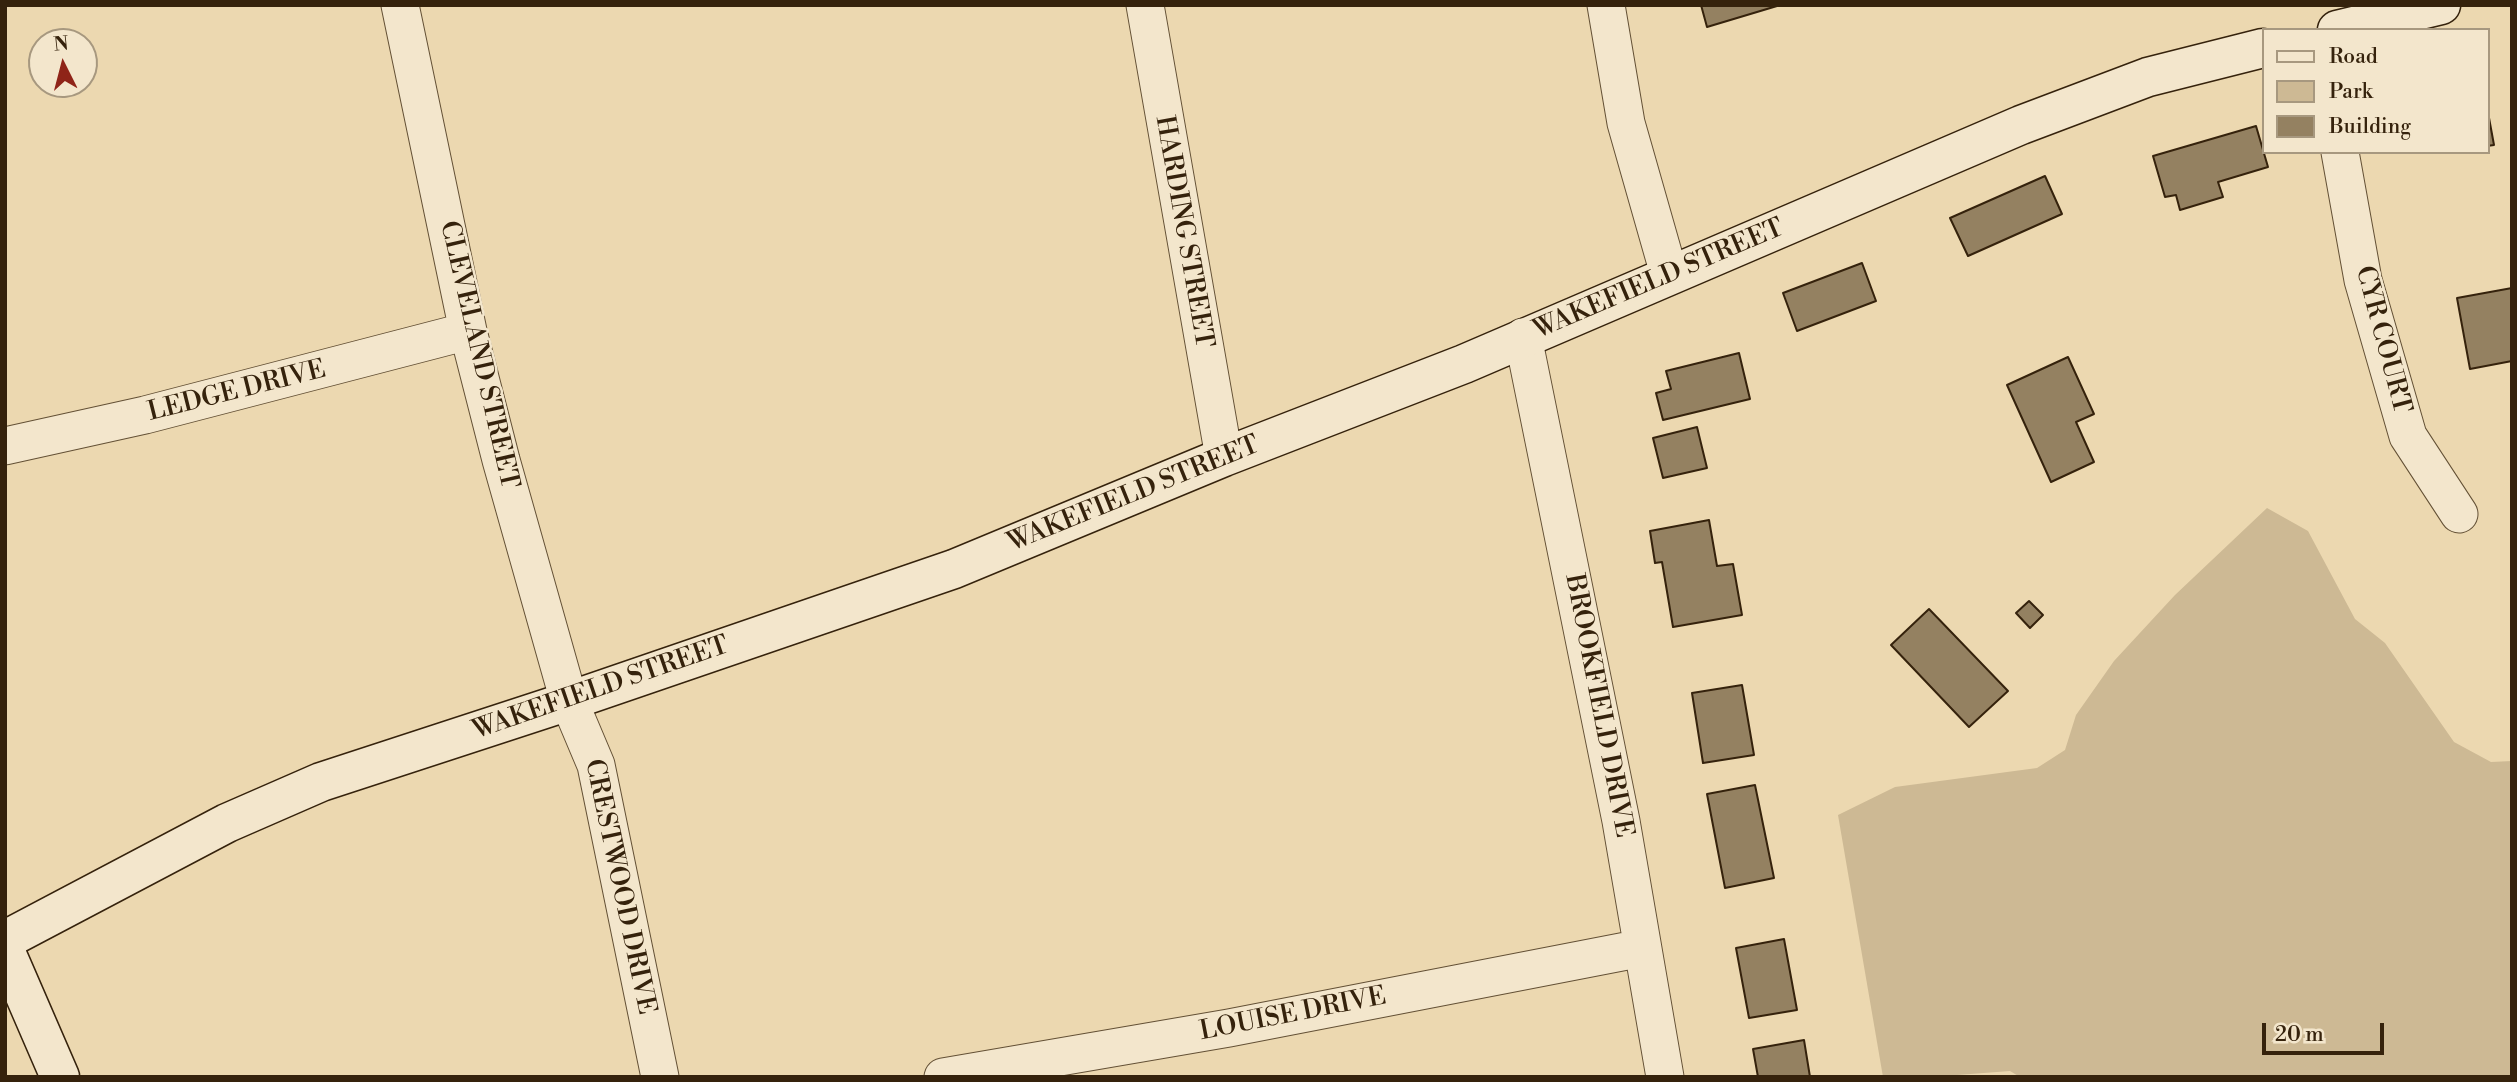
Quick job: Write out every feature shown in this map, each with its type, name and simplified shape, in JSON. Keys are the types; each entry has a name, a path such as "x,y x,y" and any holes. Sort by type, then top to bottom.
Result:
{"street":[{"name":"CLEVELAND STREET","path":"400,5 468,331 501,460 569,701"},
{"name":"HARDING STREET","path":"1144,5 1224,457"},
{"path":"1606,5 1626,123 1669,274"},
{"path":"2345,28 2441,5"},
{"name":"WAKEFIELD STREET","path":"5,940 227,823 321,782 569,701 954,569 1224,457 1451,369 2046,115 2148,77 2262,48"},
{"name":"CYR COURT","path":"2340,154 2363,280 2409,436 2459,514"},
{"name":"LEDGE DRIVE","path":"5,446 145,415 468,331"},
{"name":"BROOKFIELD DRIVE","path":"1523,337 1621,821 1665,1077"},
{"name":"CRESTWOOD DRIVE","path":"569,701 596,765 660,1077"},
{"name":"LOUISE DRIVE","path":"943,1077 1229,1028 1642,948"},
{"path":"5,950 61,1077"}],"green space":[{"path":"2267,508 2308,531 2355,619 2385,643 2454,742 2491,762 2512,761 2512,1077 2020,1077 2010,1071 1931,1077 1883,1077 1838,815 1895,787 2037,768 2065,750 2076,715 2114,661 2175,595"}],"building":[{"path":"1701,5 1777,5 1777,6 1707,27"},
{"path":"2489,118 2494,145 2489,146"},
{"path":"2256,126 2262,154 2268,167 2218,182 2223,197 2180,210 2176,195 2165,197 2153,156"},
{"path":"2045,176 2062,214 1968,256 1950,218"},
{"path":"1862,263 1876,301 1797,331 1783,293"},
{"path":"2512,288 2512,361 2470,369 2457,298"},
{"path":"1739,353 1750,399 1663,420 1656,393 1671,389 1666,371"},
{"path":"2068,357 2094,414 2076,422 2094,462 2051,482 2007,385"},
{"path":"1697,427 1707,468 1663,478 1653,438"},
{"path":"1709,520 1717,566 1733,564 1742,615 1673,627 1662,562 1655,563 1650,531"},
{"path":"2029,601 2043,615 2030,628 2016,613"},
{"path":"1929,609 2008,691 1969,727 1891,645"},
{"path":"1742,685 1754,755 1703,763 1692,693"},
{"path":"1755,785 1774,878 1725,888 1707,794"},
{"path":"1784,939 1797,1010 1749,1018 1736,948"},
{"path":"1804,1040 1810,1077 1758,1077 1753,1049"}]}
